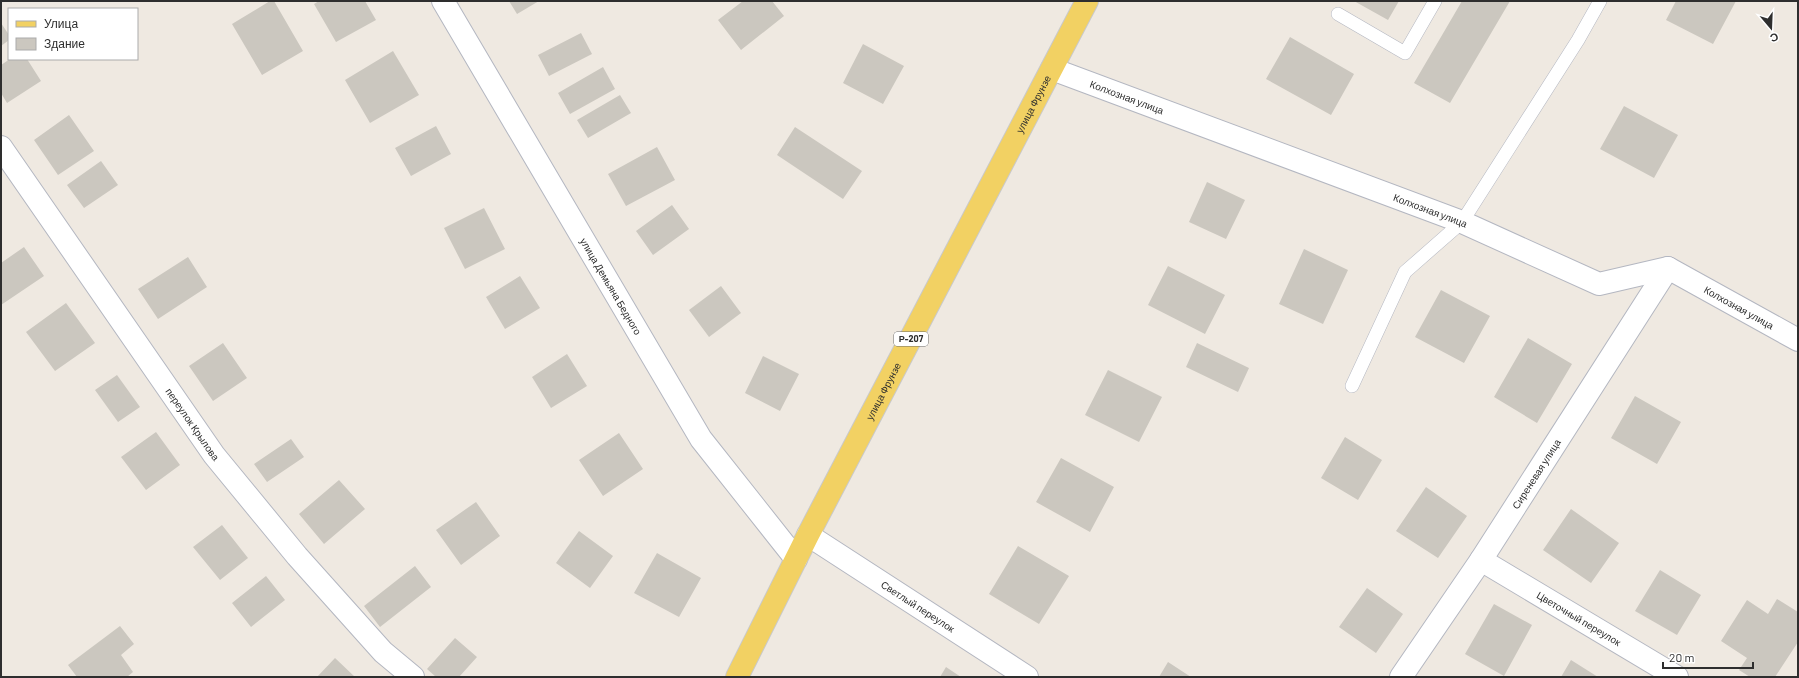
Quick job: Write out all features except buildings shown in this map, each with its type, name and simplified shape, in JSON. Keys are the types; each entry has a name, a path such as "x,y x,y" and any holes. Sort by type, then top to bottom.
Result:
{"main road":[{"name":"улица Фрунзе","path":"737,677 796,559 1087,1"}],"street":[{"name":"улица Демьяна Бедного","path":"443,1 701,439 796,559"},
{"name":"Колхозная улица","path":"1052,69 1462,222 1599,284 1668,268 1798,340"},
{"name":"переулок Крылова","path":"1,147 214,455 297,556 373,641 383,652 413,677"},
{"name":"Сиреневая улица","path":"1401,677 1482,560 1668,268"},
{"name":"Светлый переулок","path":"808,536 1027,677"},
{"name":"Цветочный переулок","path":"1482,560 1677,677"}],"lane":[{"path":"1338,14 1404,53 1435,1"},
{"path":"1352,386 1405,272 1462,222 1578,40 1600,1"}]}
